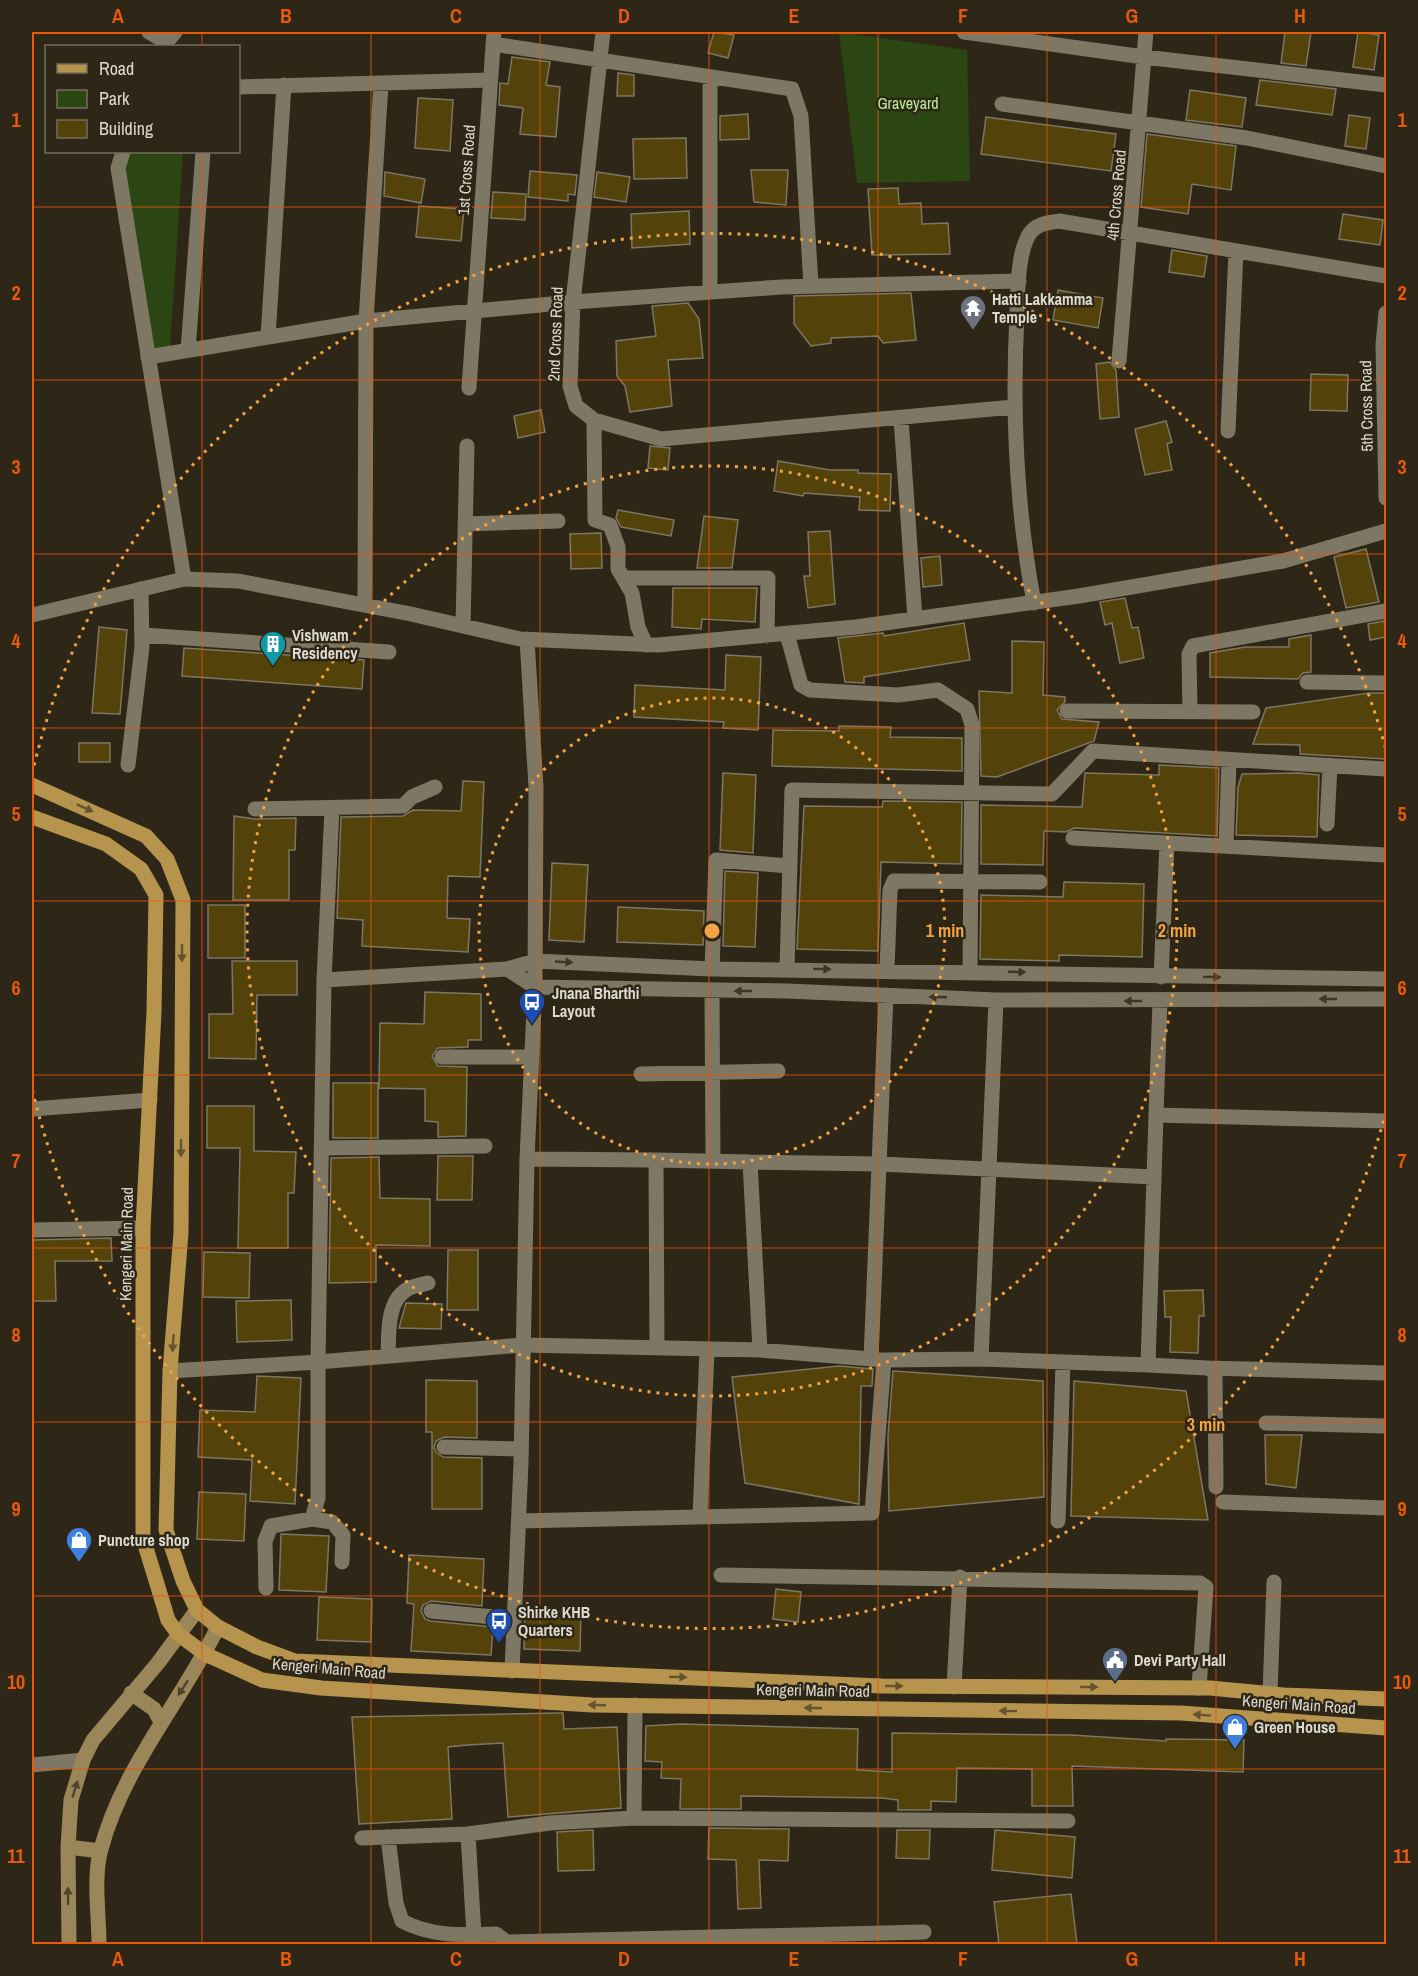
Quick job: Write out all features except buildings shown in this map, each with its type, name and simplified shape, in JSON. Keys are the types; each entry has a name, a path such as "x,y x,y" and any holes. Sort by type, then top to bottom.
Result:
{"main road":[{"name":"Kengeri Main Road","path":"32,785 146,836 167,859 183,900 181,1233 170,1371 166,1530 183,1581 197,1610 218,1627 257,1647 295,1661 954,1686 1199,1688 1270,1694 1386,1699"},
{"name":"Kengeri Main Road","path":"32,818 106,844 141,869 156,895 150,1100 143,1228 143,1538 165,1612 178,1634 205,1654 262,1680 321,1688 635,1705 1181,1713 1386,1728"},
{"path":"69,1944 68,1847 71,1800 83,1760 93,1740 158,1663 197,1610"},
{"path":"99,1944 100,1851 114,1809 161,1722 205,1654 218,1627"},
{"path":"131,1693 154,1709 161,1722"},
{"path":"68,1847 100,1851"}],"street":[{"path":"149,32 168,40"},
{"name":"2nd Cross Road","path":"594,420 576,406 570,386 573,302 603,32"},
{"path":"964,32 1144,57 1386,85"},
{"name":"4th Cross Road","path":"1119,361 1146,32"},
{"path":"493,38 601,59 792,90 801,116 811,286"},
{"name":"1st Cross Road","path":"469,388 493,38"},
{"path":"710,76 710,292"},
{"path":"240,87 490,80"},
{"path":"365,605 366,321 381,84"},
{"path":"268,338 284,85"},
{"path":"1002,105 1247,138 1386,166"},
{"path":"123,153 118,168 184,579"},
{"path":"188,350 203,153"},
{"path":"1034,603 1025,557 1014,407 1019,268 1030,234 1040,225 1059,221 1386,276"},
{"path":"1228,431 1236,251"},
{"path":"148,357 366,321 475,310 811,286 1019,281"},
{"name":"5th Cross Road","path":"1386,313 1383,345 1386,498"},
{"path":"646,645 625,578 618,569 618,547 610,525 595,520 594,420 661,439 1014,407"},
{"path":"901,418 915,619"},
{"path":"463,626 467,446"},
{"path":"465,524 558,521"},
{"path":"32,615 184,579 238,581 527,639 646,645 787,634 1034,603 1283,561 1386,531"},
{"path":"625,578 768,578 767,636"},
{"path":"128,765 142,634 141,589"},
{"path":"1190,712 1190,654 1193,645 1386,611"},
{"path":"142,634 389,652"},
{"path":"787,634 801,685 810,690 898,695 938,690 967,709 972,725 970,971"},
{"path":"512,1671 519,1521 527,1159 535,961 536,787 527,639"},
{"path":"1307,682 1386,683"},
{"path":"1067,711 1253,712"},
{"path":"787,969 792,790 1052,794 1093,752 1386,769"},
{"path":"1226,846 1229,760"},
{"path":"1327,824 1330,766"},
{"path":"255,809 403,806 412,797 435,787"},
{"path":"312,1519 318,1498 324,980 332,808"},
{"path":"1073,838 1386,855"},
{"path":"1161,977 1167,843"},
{"path":"712,969 716,860 789,866"},
{"path":"887,970 892,883 899,880 1040,882"},
{"path":"324,980 507,969 535,961 712,969 970,971 1161,977 1386,979"},
{"path":"507,969 534,987 886,995 996,1000 1386,999"},
{"path":"712,992 713,1160"},
{"path":"519,1521 872,1513 886,995"},
{"path":"981,1359 996,1000"},
{"path":"1148,1365 1160,1001"},
{"path":"442,1057 531,1057"},
{"path":"641,1074 778,1071"},
{"path":"32,1109 150,1100"},
{"path":"1156,1115 1386,1121"},
{"path":"321,1148 485,1146"},
{"path":"527,1159 880,1164 1154,1177"},
{"path":"656,1160 657,1347"},
{"path":"750,1162 760,1350"},
{"path":"32,1230 143,1228"},
{"path":"388,1356 391,1317 396,1300 406,1289 428,1283"},
{"path":"170,1371 318,1362 523,1345 760,1350 877,1360 981,1359 1386,1373"},
{"path":"700,1516 707,1350"},
{"path":"1058,1521 1063,1363"},
{"path":"1208,1368 1216,1375 1216,1487"},
{"path":"1266,1423 1386,1426"},
{"path":"444,1447 521,1449"},
{"path":"1223,1503 1386,1508"},
{"path":"266,1588 265,1541 271,1526 312,1519 332,1522 343,1535 342,1562"},
{"path":"721,1575 960,1577 1200,1583 1206,1587 1199,1688"},
{"path":"954,1686 960,1577"},
{"path":"1270,1694 1274,1582"},
{"path":"430,1611 514,1618"},
{"path":"634,1818 635,1705"},
{"path":"32,1765 83,1760"},
{"path":"362,1838 468,1834 550,1823 634,1818 1068,1821"},
{"path":"468,1834 474,1935"},
{"path":"388,1837 396,1903 402,1921 418,1930 441,1934 496,1934 509,1943 924,1932"}],"green space":[{"name":"Graveyard","path":"839,32 967,50 970,181 857,183"},
{"path":"118,153 183,153 170,349 153,352"}],"place":[{"name":"Hatti Lakkamma Temple","path":"973,331"},
{"name":"Vishwam Residency","path":"273,667"},
{"name":"Jnana Bharthi Layout","path":"532,1025"},
{"name":"Puncture shop","path":"79,1563"},
{"name":"Shirke KHB Quarters","path":"499,1644"},
{"name":"Devi Party Hall","path":"1115,1683"},
{"name":"Green House","path":"1235,1750"}]}
